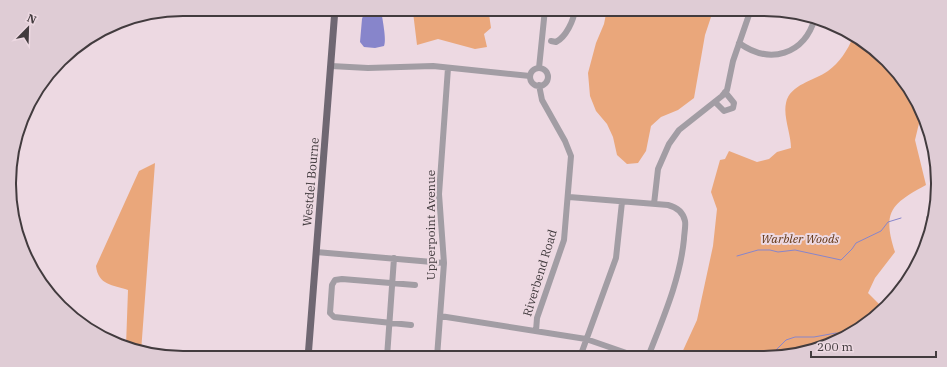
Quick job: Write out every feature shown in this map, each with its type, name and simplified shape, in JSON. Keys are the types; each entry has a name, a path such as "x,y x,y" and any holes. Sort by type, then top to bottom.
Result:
{"main road":[{"name":"Westdel Bourne","path":"309,351 335,16"}],"street":[{"path":"539,68 544,16"},
{"path":"551,41 556,42 562,36 573,21 574,16"},
{"path":"654,204 658,169 669,144 679,130 715,102 725,92 749,16"},
{"path":"739,43 745,48 764,54 776,55 789,51 799,45 806,38 812,24"},
{"path":"331,66 368,68 433,66 530,76"},
{"name":"Upperpoint Avenue","path":"437,351 444,262 439,194 448,68"},
{"path":"539,68 545,70 548,76 546,82 540,85 532,83 530,76 534,70 539,68"},
{"name":"Riverbend Road","path":"536,331 537,318 564,240 569,197 571,156 565,141 542,100 540,85"},
{"path":"715,102 724,111 733,108 734,103 725,92"},
{"path":"569,197 654,204 675,207 681,212 685,221 682,259 674,288 650,351"},
{"path":"582,351 616,258 622,202"},
{"path":"316,252 444,262"},
{"path":"388,351 394,258"},
{"path":"411,325 334,317 330,313 332,285 335,280 342,279 415,285"},
{"path":"440,316 586,339 621,351"}],"green space":[{"path":"413,16 489,16 491,28 484,34 487,47 475,49 438,39 417,45"},
{"path":"606,16 711,17 705,35 694,98 678,110 661,117 651,126 646,151 638,163 627,164 617,155 613,137 607,124 596,111 590,96 588,73 596,43"},
{"name":"Warbler Woods","path":"852,41 882,65 903,90 914,109 919,122 915,140 926,185 897,204 892,211 889,227 895,252 875,278 868,293 879,304 857,323 838,334 796,348 774,351 683,351 697,320 713,246 717,209 711,192 720,160 725,159 729,151 757,162 769,159 777,152 791,148 785,108 788,97 797,87 832,68 849,47"},
{"path":"155,163 141,345 126,341 128,290 103,281 97,272 96,266 139,171"}],"shaded area":[{"path":"363,16 382,16 385,34 384,46 375,48 364,47 360,42"}],"waterway":[{"path":"737,256 758,250 778,252 795,250 841,260 856,243 881,231 888,222 901,218"},
{"path":"775,351 786,340 795,337 814,337 839,334"}]}
